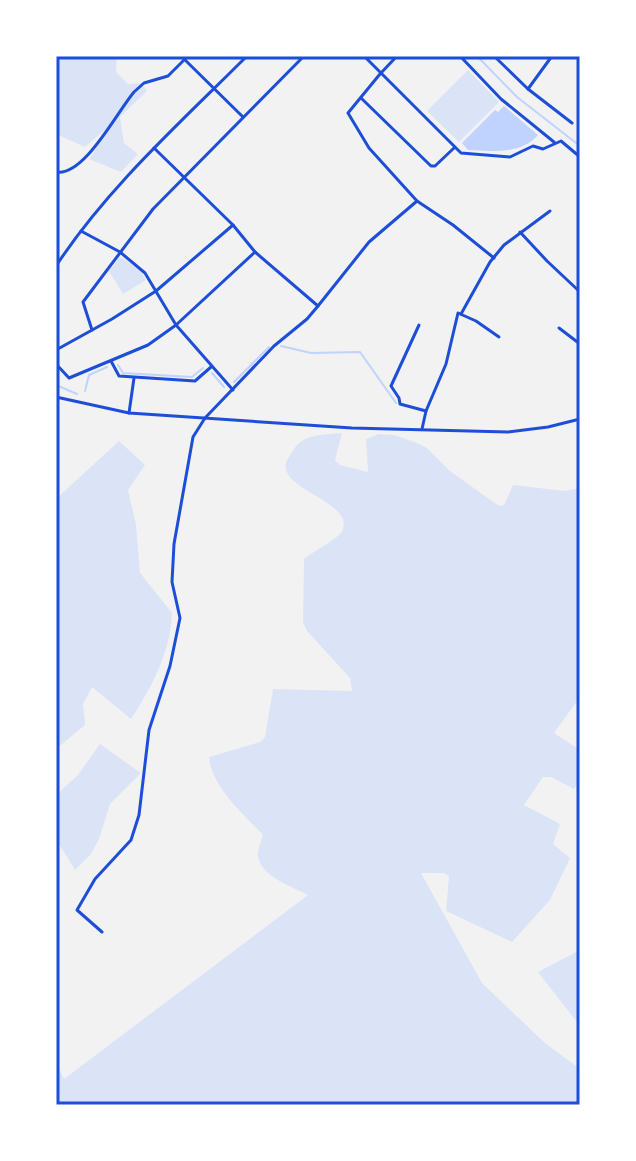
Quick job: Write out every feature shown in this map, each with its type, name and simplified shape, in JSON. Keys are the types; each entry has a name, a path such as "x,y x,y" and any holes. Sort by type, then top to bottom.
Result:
{"street":[{"path":"56,266 110,195 247,56"},
{"path":"92,330 83,302 153,209 304,56"},
{"path":"364,56 461,153 505,158 533,146 543,149 561,141 580,157"},
{"path":"397,56 348,113 353,124 369,148 417,201 494,258"},
{"path":"460,56 501,99 555,144"},
{"path":"494,56 528,89 572,123"},
{"path":"528,89 552,56"},
{"path":"56,172 71,171 86,159 134,92 144,83 168,76 184,57 243,117"},
{"path":"361,98 431,166 435,166 454,147"},
{"path":"154,148 233,225 255,252 318,306"},
{"path":"102,932 77,910 95,879 131,840 139,815 149,730 170,666 180,618 172,582 178,508 193,437 205,418 274,346 307,319 369,242 417,201"},
{"path":"422,429 426,411 446,364 458,313 461,314 504,245 550,211"},
{"path":"56,350 156,291 233,225"},
{"path":"81,231 120,252 145,273 176,325 233,390"},
{"path":"520,232 580,292"},
{"path":"56,364 69,378 148,345 176,325 255,252"},
{"path":"461,314 499,337"},
{"path":"419,325 391,386 400,404 426,411"},
{"path":"559,328 580,344"},
{"path":"111,361 119,376 134,378 195,381 211,367"},
{"path":"129,413 134,378"},
{"path":"56,397 129,413 352,428 508,432 580,419"}],"shaded area":[{"path":"56,56 117,56 116,72 128,84 141,83 147,91 120,117 124,143 138,154 121,172 89,159 113,123 85,147 56,134"},
{"path":"468,70 499,102 459,142 427,111"},
{"path":"119,258 141,272 146,280 123,294 109,271"},
{"path":"342,433 335,460 340,465 368,472 366,439 379,434 394,435 427,448 450,471 499,506 504,505 513,485 565,491 580,488 580,697 554,733 580,750 580,781 574,789 551,777 543,777 524,805 560,824 553,844 570,858 550,900 512,942 446,911 449,876 444,873 421,873 482,983 545,1043 580,1069 580,1105 56,1105 56,1063 64,1079 308,895 264,869 258,855 263,835 222,790 209,757 260,742 265,737 273,689 352,691 350,678 307,631 303,622 304,559 341,533 343,519 327,503 293,481 286,463 296,446 307,438"},
{"path":"119,441 145,465 128,490 136,524 140,573 172,613 171,627 153,681 131,719 92,687 83,704 85,725 56,749 56,499"},
{"path":"100,744 141,773 110,804 99,839 91,854 75,870 56,839 56,795 78,775"},
{"path":"580,950 580,1026 538,972"}],"water":[{"path":"504,106 538,135 514,149 468,150 462,143 495,110 498,112"}],"waterway":[{"path":"477,56 517,97 580,146"},
{"path":"281,346 311,353 360,352 396,403"},
{"path":"234,382 269,347"},
{"path":"118,365 123,373 192,377 203,368"},
{"path":"85,391 89,375 107,367"},
{"path":"212,373 224,387"},
{"path":"56,385 77,394"}]}
